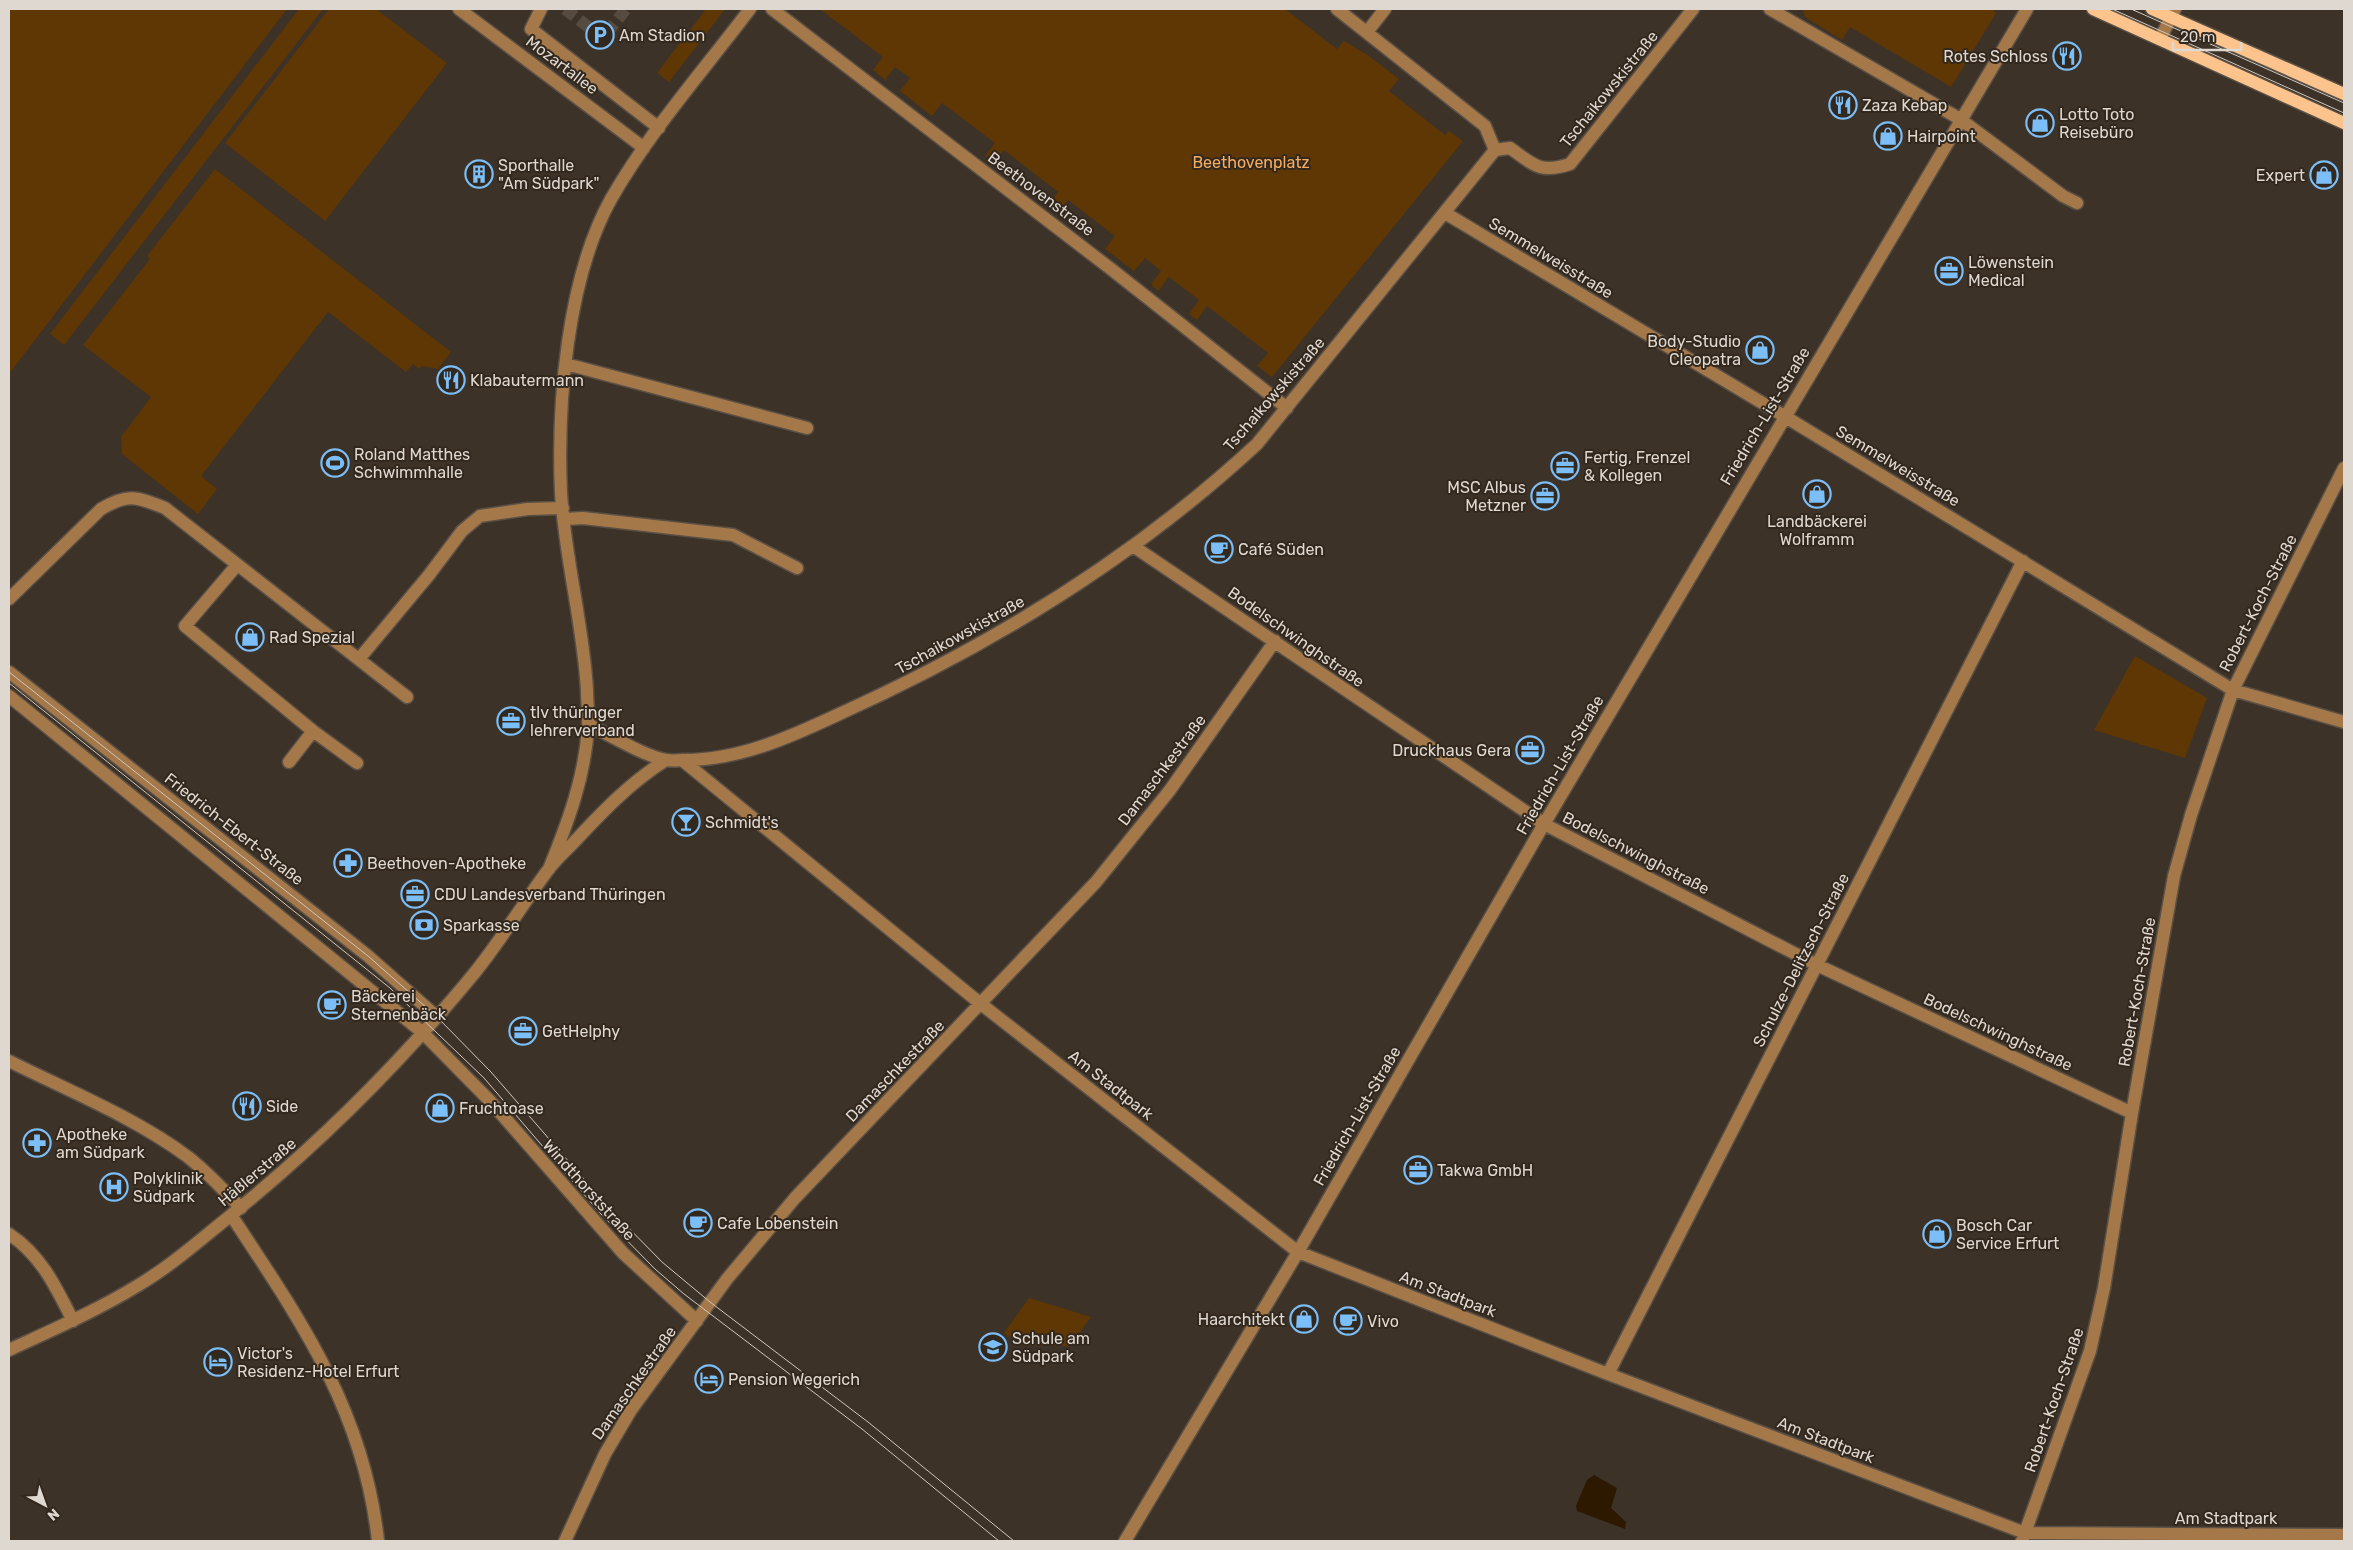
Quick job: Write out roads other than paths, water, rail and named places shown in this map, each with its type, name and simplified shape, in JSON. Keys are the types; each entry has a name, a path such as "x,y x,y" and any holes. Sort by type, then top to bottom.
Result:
{"main road":[{"path":"2093,9 2344,123"},
{"path":"2152,9 2173,13 2344,94"}],"street":[{"name":"Mozartallee","path":"459,9 644,148"},
{"path":"541,9 531,29 659,128"},
{"path":"549,869 569,820 581,778 589,725 585,653 564,513 562,420 566,364 572,323 584,270 596,232 611,200 644,148 750,9"},
{"name":"Beethovenstraße","path":"772,9 1111,269 1287,408"},
{"path":"1337,9 1485,126 1495,150"},
{"path":"1367,32 1385,9"},
{"name":"Tschaikowskistraße","path":"589,725 666,760 706,760 744,752 790,736 872,700 930,671 1036,612 1134,546 1212,486 1257,444 1495,150 1510,148 1536,166 1553,170 1570,164 1693,9"},
{"path":"1770,9 1960,119 2077,203"},
{"name":"Friedrich-List-Straße","path":"1125,1541 1298,1252 1544,824 1784,416 2027,9"},
{"path":"2160,39 2173,13"},
{"name":"Semmelweisstraße","path":"1445,213 1784,416 2233,690 2344,722"},
{"path":"566,364 807,428"},
{"name":"Robert-Koch-Straße","path":"2024,1537 2090,1351 2104,1288 2132,1113 2174,876 2208,758 2233,690 2344,468"},
{"path":"9,599 95,514 119,498 142,499 165,508 407,697"},
{"path":"358,659 429,575 462,530 480,516 499,512 564,513 583,518 733,535 797,568"},
{"name":"Bodelschwinghstraße","path":"1134,546 1544,824 1816,965 2132,1113"},
{"name":"Schulze-Delitzsch-Straße","path":"1608,1374 2022,561"},
{"path":"237,565 185,626 313,731 357,763"},
{"name":"Damaschkestraße","path":"565,1541 605,1454 631,1410 759,1239 795,1198 1096,882 1170,790 1275,641"},
{"name":"Friedrich-Ebert-Straße","path":"9,672 368,956 436,1016"},
{"path":"9,696 422,1032"},
{"path":"289,762 313,731"},
{"path":"436,1016 472,976 507,931 549,869 625,789 666,760"},
{"name":"Am Stadtpark","path":"682,760 981,1004 1298,1252 2024,1537 2344,1535"},
{"name":"Häßlerstraße","path":"9,1350 73,1321 139,1285 172,1263 236,1211 337,1123 436,1016"},
{"name":"Windthorststraße","path":"422,1032 489,1100 623,1253 697,1321"},
{"path":"9,1061 120,1116 162,1140 189,1158 218,1183 304,1327 336,1386 363,1461 375,1510 378,1541"},
{"path":"10,1236 25,1246 47,1270 73,1321"}],"tunnel":[{"path":"565,9 603,38 626,9"}],"tram line":[{"path":"2112,9 2344,113"},
{"path":"2131,9 2344,103"},
{"path":"9,672 368,956 436,1016 491,1072 609,1208 662,1262 710,1302 868,1422 1014,1541"},
{"path":"9,683 390,988 484,1078 600,1213 655,1269 684,1294 862,1429 999,1541"}],"place":[{"name":"Am Stadion","path":"600,35"},
{"name":"Rotes Schloss","path":"2067,56"},
{"name":"Zaza Kebap","path":"1843,105"},
{"name":"Lotto Toto Reisebüro","path":"2040,123"},
{"name":"Hairpoint","path":"1888,136"},
{"name":"Sporthalle \"Am Südpark\"","path":"479,174"},
{"name":"Expert","path":"2324,175"},
{"name":"Löwenstein Medical","path":"1949,271"},
{"name":"Body-Studio Cleopatra","path":"1760,350"},
{"name":"Klabautermann","path":"451,380"},
{"name":"Roland Matthes Schwimmhalle","path":"335,463"},
{"name":"Fertig, Frenzel & Kollegen","path":"1565,466"},
{"name":"Landbäckerei Wolframm","path":"1817,494"},
{"name":"MSC Albus Metzner","path":"1545,496"},
{"name":"Café Süden","path":"1219,549"},
{"name":"Rad Spezial","path":"250,637"},
{"name":"tlv thüringer lehrerverband","path":"511,721"},
{"name":"Druckhaus Gera","path":"1530,750"},
{"name":"Schmidt's","path":"686,822"},
{"name":"Beethoven-Apotheke","path":"348,863"},
{"name":"CDU Landesverband Thüringen","path":"415,894"},
{"name":"Sparkasse","path":"424,925"},
{"name":"Bäckerei Sternenbäck","path":"332,1005"},
{"name":"GetHelphy","path":"523,1031"},
{"name":"Side","path":"247,1106"},
{"name":"Fruchtoase","path":"440,1108"},
{"name":"Apotheke am Südpark","path":"37,1143"},
{"name":"Takwa GmbH","path":"1418,1170"},
{"name":"Polyklinik Südpark","path":"114,1187"},
{"name":"Cafe Lobenstein","path":"698,1223"},
{"name":"Bosch Car Service Erfurt","path":"1937,1234"},
{"name":"Haarchitekt","path":"1304,1319"},
{"name":"Vivo","path":"1348,1321"},
{"name":"Schule am Südpark","path":"993,1347"},
{"name":"Victor's Residenz-Hotel Erfurt","path":"218,1362"},
{"name":"Pension Wegerich","path":"709,1379"}],"park label":[{"name":"Beethovenplatz","path":"1251,162"}]}
